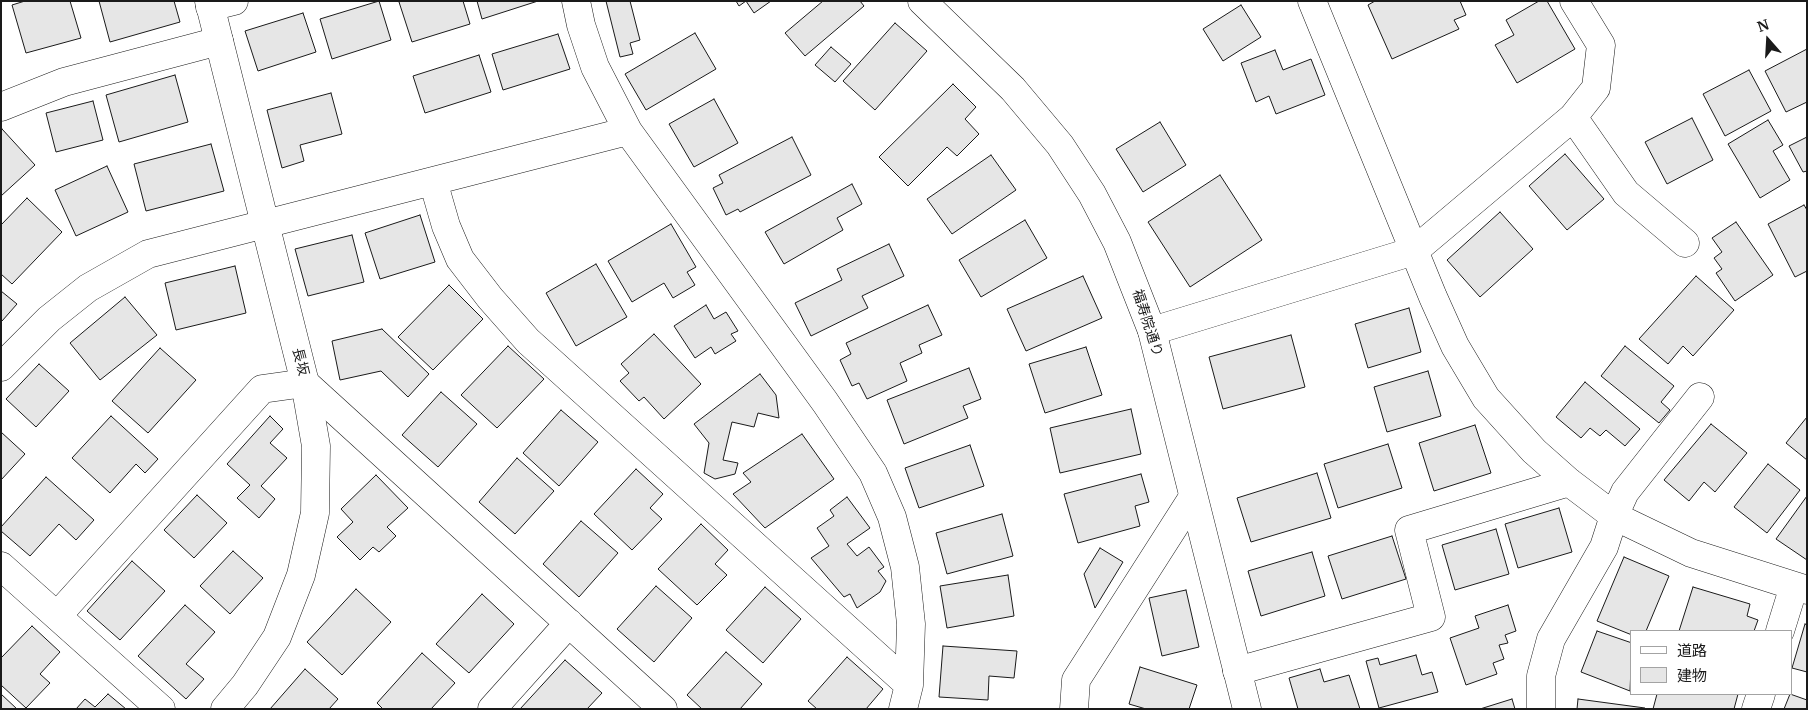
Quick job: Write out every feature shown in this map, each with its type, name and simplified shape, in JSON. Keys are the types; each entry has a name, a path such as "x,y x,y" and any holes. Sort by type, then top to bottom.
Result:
{"street":[{"path":"576,1 580,24 595,67 628,131 825,402 873,473 892,517 905,566 911,624 906,697"},
{"name":"福寿院通り","path":"922,1 1013,88 1060,146 1092,194 1117,242 1152,332 1247,709"},
{"path":"1312,1 1455,346 1486,398 1534,451 1569,482 1614,516 1691,552 1800,588 1780,630"},
{"path":"1152,332 1414,251 1572,117 1596,88 1602,45 1574,1"},
{"name":"長坂","path":"218,3 219,41 305,383 316,446 314,513 301,575 277,637 245,686 225,709"},
{"path":"1,107 64,82 219,41"},
{"path":"1572,117 1626,193 1685,243"},
{"path":"1,368 50,319 88,288 148,254 628,131"},
{"path":"433,181 446,226 460,259 490,298 528,341 906,697"},
{"path":"57,616 262,389 305,383 663,709"},
{"path":"1541,709 1541,676 1551,639 1604,547 1614,516 1626,492 1700,397"},
{"path":"1238,671 1431,617 1409,530 1569,482"},
{"path":"1074,709 1076,680 1194,497"},
{"path":"1,566 161,709"},
{"path":"492,709 569,623"},
{"path":"1756,709 1761,695"}],"building":[{"path":"25,1 70,1 81,38 26,53 12,5"},
{"path":"99,1 174,1 180,22 110,42"},
{"path":"379,1 391,40 332,59 320,19"},
{"path":"463,1 470,24 412,42 399,2"},
{"path":"477,1 538,1 482,19"},
{"path":"606,1 630,1 640,40 630,43 633,54 620,57"},
{"path":"736,1 746,1 739,6"},
{"path":"746,1 771,1 754,13"},
{"path":"823,1 860,1 864,6 805,56 785,33"},
{"path":"1375,1 1460,1 1466,15 1454,20 1459,29 1392,59 1368,5"},
{"path":"1539,1 1547,1 1575,49 1517,83 1495,45 1514,35 1506,20"},
{"path":"1241,5 1261,37 1223,61 1203,29"},
{"path":"303,13 316,52 258,71 245,31"},
{"path":"895,23 927,51 875,110 843,81"},
{"path":"695,33 716,69 646,110 625,74"},
{"path":"558,34 570,69 503,90 492,54"},
{"path":"831,47 851,64 835,82 815,65"},
{"path":"1807,49 1807,102 1786,112 1765,71"},
{"path":"1275,50 1283,70 1311,59 1325,95 1276,114 1269,96 1256,102 1241,63"},
{"path":"479,55 491,92 425,113 413,76"},
{"path":"1749,70 1771,111 1725,136 1703,94"},
{"path":"175,75 188,122 119,142 106,95"},
{"path":"953,84 976,107 965,119 979,134 957,156 947,147 908,186 879,157"},
{"path":"331,93 342,134 300,145 304,161 282,168 267,110"},
{"path":"714,99 738,143 694,167 669,124"},
{"path":"93,101 103,140 56,152 46,113"},
{"path":"1692,118 1713,160 1667,184 1645,142"},
{"path":"1768,120 1783,145 1773,151 1790,180 1760,198 1728,144"},
{"path":"1160,122 1186,165 1143,192 1116,149"},
{"path":"1,130 35,165 1,196"},
{"path":"792,137 811,175 740,212 738,209 726,215 713,188 723,183 719,175"},
{"path":"1807,137 1807,171 1803,172 1789,146"},
{"path":"211,144 224,191 146,211 134,164"},
{"path":"1565,154 1604,199 1567,230 1529,186"},
{"path":"991,155 1016,190 952,234 927,199"},
{"path":"107,166 128,212 76,236 55,190"},
{"path":"1220,175 1262,240 1190,287 1148,222"},
{"path":"852,184 862,204 837,218 843,230 784,264 765,232"},
{"path":"27,198 62,232 12,284 1,274 1,225"},
{"path":"1804,205 1807,210 1807,271 1795,277 1768,224"},
{"path":"1500,212 1533,249 1480,297 1447,260"},
{"path":"420,215 435,262 380,279 365,233"},
{"path":"1025,220 1047,258 981,297 959,260"},
{"path":"1736,222 1773,275 1735,301 1716,273 1722,269 1714,258 1722,252 1712,238"},
{"path":"671,224 696,267 687,272 695,285 673,298 664,283 632,302 608,261"},
{"path":"352,235 364,282 308,296 295,249"},
{"path":"889,244 904,276 862,296 868,308 811,336 795,303 842,280 837,269"},
{"path":"596,264 627,317 576,346 546,293"},
{"path":"235,266 246,313 176,330 165,283"},
{"path":"1083,276 1102,318 1026,351 1007,309"},
{"path":"1696,276 1734,310 1693,356 1683,346 1668,364 1639,339"},
{"path":"449,285 483,319 433,370 398,337"},
{"path":"1,291 17,304 2,321 1,320"},
{"path":"125,297 157,335 100,380 70,343"},
{"path":"706,305 714,319 726,312 738,331 731,334 736,341 715,354 711,347 695,358 674,326"},
{"path":"928,305 942,335 919,345 922,353 900,363 907,381 867,399 859,383 852,386 840,360 851,354 846,343"},
{"path":"1409,308 1421,352 1368,368 1355,324"},
{"path":"382,329 429,374 408,397 381,371 340,380 332,341"},
{"path":"654,334 701,384 664,419 644,397 639,401 620,381 629,373 621,364"},
{"path":"1291,335 1305,387 1223,409 1209,357"},
{"path":"508,346 544,379 497,428 461,395"},
{"path":"1625,346 1674,386 1661,402 1670,410 1659,423 1601,376"},
{"path":"1086,347 1102,395 1045,413 1029,364"},
{"path":"160,348 196,380 148,433 112,401"},
{"path":"39,364 69,391 36,427 6,399"},
{"path":"969,368 981,399 963,406 968,418 904,444 887,400"},
{"path":"1428,371 1441,416 1387,432 1374,387"},
{"path":"760,374 776,395 779,418 758,413 754,427 732,422 723,460 738,463 735,474 715,479 704,473 709,443 694,424"},
{"path":"1585,382 1640,429 1625,446 1606,430 1600,436 1590,428 1581,438 1556,417"},
{"path":"441,392 477,424 438,467 402,435"},
{"path":"1131,409 1141,454 1060,473 1050,428"},
{"path":"561,410 598,442 559,486 523,453"},
{"path":"111,416 158,459 145,473 136,464 110,493 72,458"},
{"path":"270,416 283,429 270,443 287,458 261,486 275,499 259,518 237,498 250,485 227,464"},
{"path":"1807,417 1807,460 1786,443"},
{"path":"1711,424 1747,453 1715,492 1704,482 1689,501 1664,480"},
{"path":"1475,425 1491,473 1434,491 1419,443"},
{"path":"1,432 25,454 1,480"},
{"path":"802,434 834,479 765,528 733,494 751,482 743,473"},
{"path":"1388,444 1402,488 1338,508 1324,464"},
{"path":"970,445 984,486 919,508 905,468"},
{"path":"517,458 554,491 515,534 479,502"},
{"path":"1768,464 1800,490 1767,533 1734,507"},
{"path":"636,469 663,494 650,508 662,519 632,550 594,514"},
{"path":"1317,473 1331,518 1251,542 1237,498"},
{"path":"1141,474 1149,502 1135,506 1140,526 1078,543 1064,494"},
{"path":"376,475 408,508 387,527 396,536 379,552 373,547 360,560 337,537 353,522 341,509"},
{"path":"46,477 94,520 76,540 59,524 30,556 1,531 1,527"},
{"path":"197,495 227,523 194,558 164,530"},
{"path":"1807,496 1807,560 1776,539"},
{"path":"847,497 870,528 847,544 857,556 869,547 884,567 878,571 886,581 880,592 857,608 850,594 844,597 811,558 829,546 817,528 834,516 830,510"},
{"path":"1559,508 1572,552 1518,568 1505,524"},
{"path":"1002,514 1013,556 947,574 936,533"},
{"path":"581,521 618,553 579,597 543,564"},
{"path":"701,524 728,550 715,564 727,575 697,605 658,569"},
{"path":"1496,529 1509,574 1455,590 1442,545"},
{"path":"1392,536 1406,579 1342,599 1328,556"},
{"path":"1100,548 1123,562 1095,608 1084,574"},
{"path":"233,551 263,578 230,614 200,586"},
{"path":"1312,552 1325,596 1261,616 1248,571"},
{"path":"1624,557 1669,576 1646,630 1630,630 1630,634 1597,621"},
{"path":"132,561 165,591 120,640 87,611"},
{"path":"1008,575 1014,616 947,628 940,586"},
{"path":"656,586 692,618 654,662 617,629"},
{"path":"765,587 801,619 763,663 726,630"},
{"path":"1693,587 1750,604 1747,616 1758,620 1754,630 1679,630"},
{"path":"356,589 391,622 342,675 307,642"},
{"path":"1186,590 1199,647 1162,656 1149,598"},
{"path":"482,594 514,624 469,673 436,644"},
{"path":"185,605 215,632 186,664 204,679 186,699 138,656"},
{"path":"1508,605 1516,631 1505,635 1508,643 1499,645 1504,659 1493,663 1497,674 1466,685 1450,638 1479,628 1475,616"},
{"path":"1805,624 1807,625 1807,672 1793,668"},
{"path":"32,626 60,652 40,674 50,683 26,708 1,685 1,658"},
{"path":"1597,631 1630,642 1630,691 1581,672"},
{"path":"943,646 1017,651 1014,678 989,676 988,700 939,697"},
{"path":"726,652 762,684 740,709 702,709 687,695"},
{"path":"422,653 455,683 431,709 383,709 377,703"},
{"path":"1416,655 1422,675 1432,672 1438,692 1379,708 1366,661 1378,658 1380,665"},
{"path":"847,657 883,689 866,709 817,709 808,701"},
{"path":"565,660 602,693 587,709 520,709"},
{"path":"1140,667 1197,685 1189,709 1146,709 1129,704"},
{"path":"305,669 338,699 329,709 270,709"},
{"path":"1320,669 1324,682 1349,675 1360,709 1298,709 1289,678"},
{"path":"1,694 17,709 1,709"},
{"path":"108,694 126,709 76,709 85,699 95,707"},
{"path":"1657,695 1738,695 1734,709 1653,709"},
{"path":"1790,695 1807,700 1807,709 1784,709"},
{"path":"1512,699 1515,709 1480,709"},
{"path":"1578,699 1645,708 1645,709 1577,709"}]}
